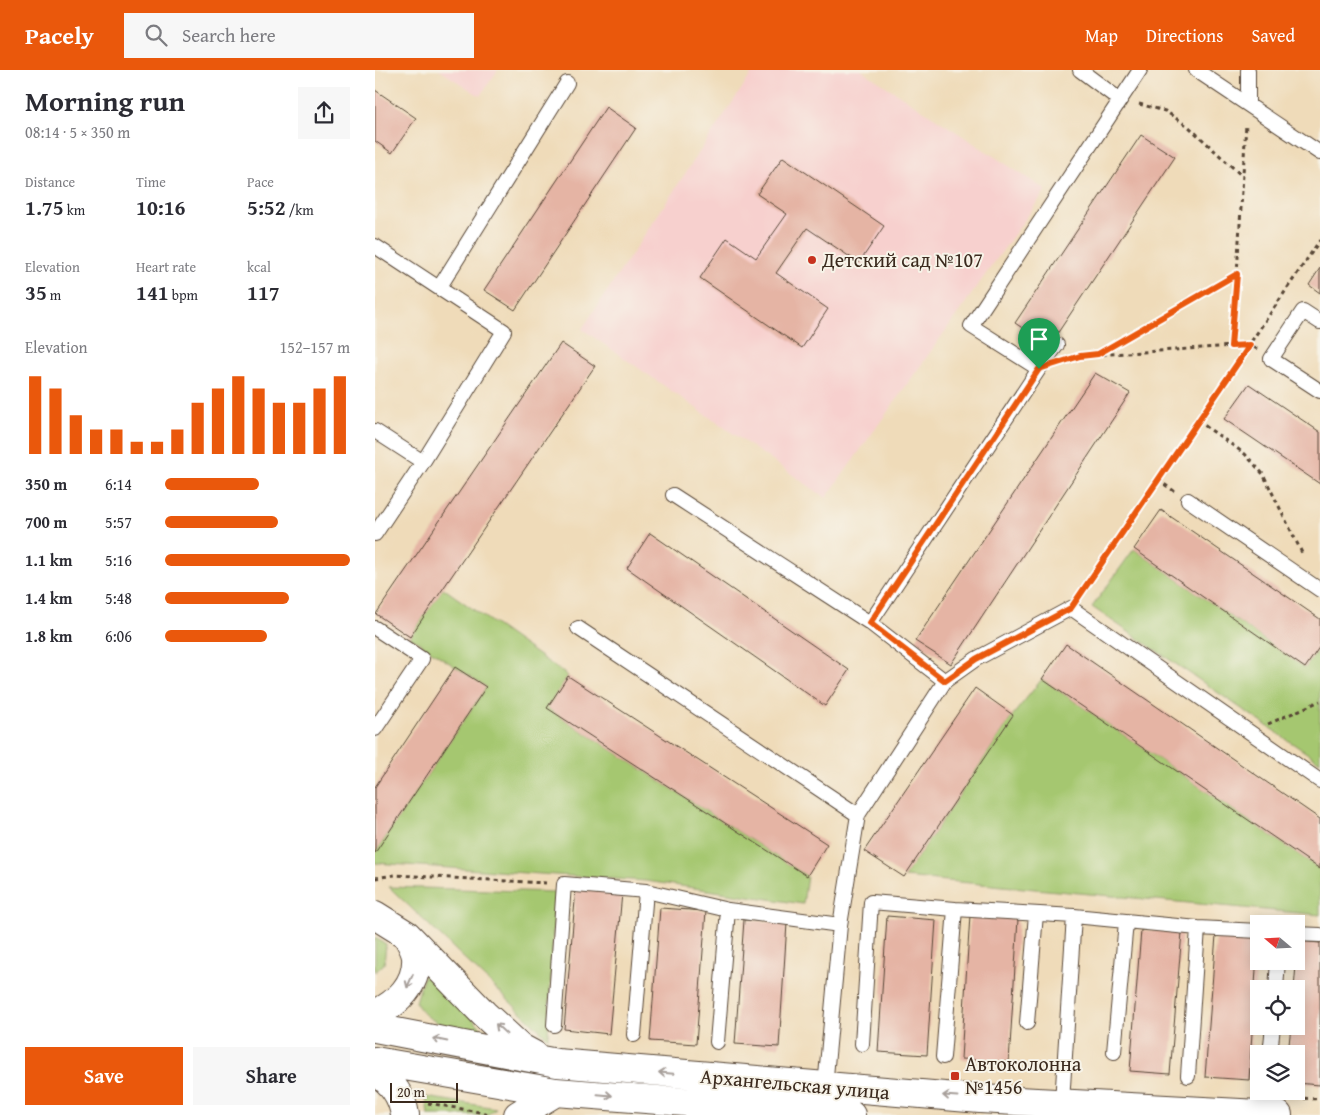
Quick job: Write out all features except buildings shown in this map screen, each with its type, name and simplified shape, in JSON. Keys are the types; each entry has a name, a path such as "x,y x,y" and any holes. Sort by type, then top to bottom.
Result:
{"main road":[{"path":"375,915 407,935 484,1014 521,1048 531,1054 557,1063"},
{"path":"375,1014 398,1000 411,984 416,959 407,935"},
{"name":"Архангельская улица","path":"375,1028 557,1063 980,1099 1278,1115"},
{"name":"Архангельская улица","path":"375,1060 557,1092 849,1115"},
{"path":"375,1071 384,1077 398,1092 403,1102 413,1109"},
{"path":"518,1115 557,1092"}],"lane":[{"path":"1080,70 1121,100"},
{"path":"1039,369 971,326 1140,70"},
{"path":"1196,70 1320,153"},
{"path":"1247,104 1248,70"},
{"path":"439,288 567,83"},
{"path":"375,246 504,331 423,462 375,534"},
{"path":"1320,322 1303,311 1271,358 1320,391"},
{"path":"870,623 1039,369 1057,346"},
{"path":"375,431 423,462"},
{"path":"673,494 870,623 945,681"},
{"path":"1187,500 1316,587"},
{"path":"825,1087 840,925 858,815 945,681 976,659 1071,608 1320,781"},
{"path":"375,628 422,660 375,729"},
{"path":"578,628 858,815"},
{"path":"554,1025 564,884 646,891 728,910 840,925"},
{"path":"634,1035 646,891"},
{"path":"862,1044 871,902 955,910 1074,916 1198,928 1250,931"},
{"path":"717,1042 728,910"},
{"path":"943,1057 955,910"},
{"path":"1027,1023 1036,914"},
{"path":"1062,1102 1074,916"},
{"path":"1114,1052 1126,922"},
{"path":"1188,1076 1198,928"},
{"path":"1305,935 1320,936"}],"path":[{"path":"1121,100 1165,111 1189,127 1243,176"},
{"path":"1231,346 1247,104"},
{"path":"1071,608 1320,240"},
{"path":"1098,354 1237,274"},
{"path":"1039,369 1080,356 1250,345"},
{"path":"1198,421 1245,454 1263,474 1305,558 1316,587"},
{"path":"1249,732 1320,701"},
{"path":"375,878 395,875 564,884"},
{"path":"413,1109 490,1114"}],"shaded area":[{"path":"439,70 498,70 480,96"},
{"name":"Детский сад №107","path":"754,70 861,70 1046,190 826,498 582,329"}],"green space":[{"path":"1134,549 1305,668 1320,646 1320,762 1092,607"},
{"path":"443,588 568,676 547,708 807,876 803,904 646,881 375,863 375,853 486,687 410,637"},
{"path":"1042,679 1320,869 1320,915 904,877 1013,715"},
{"path":"389,887 555,892 548,1038"},
{"path":"375,938 386,944 384,964 375,972"},
{"path":"426,968 489,1036 447,1026 428,1017 421,1010 416,1002"},
{"path":"426,1097 496,1108 487,1115 428,1115"}],"place":[{"name":"Детский сад №107","path":"812,260"},
{"name":"Автоколонна №1456","path":"955,1076"}],"route":[{"path":"1237,274 1231,346 1250,345 1071,608 976,659 945,681 870,623 1039,369 1080,356 1098,354 1237,274"}]}
